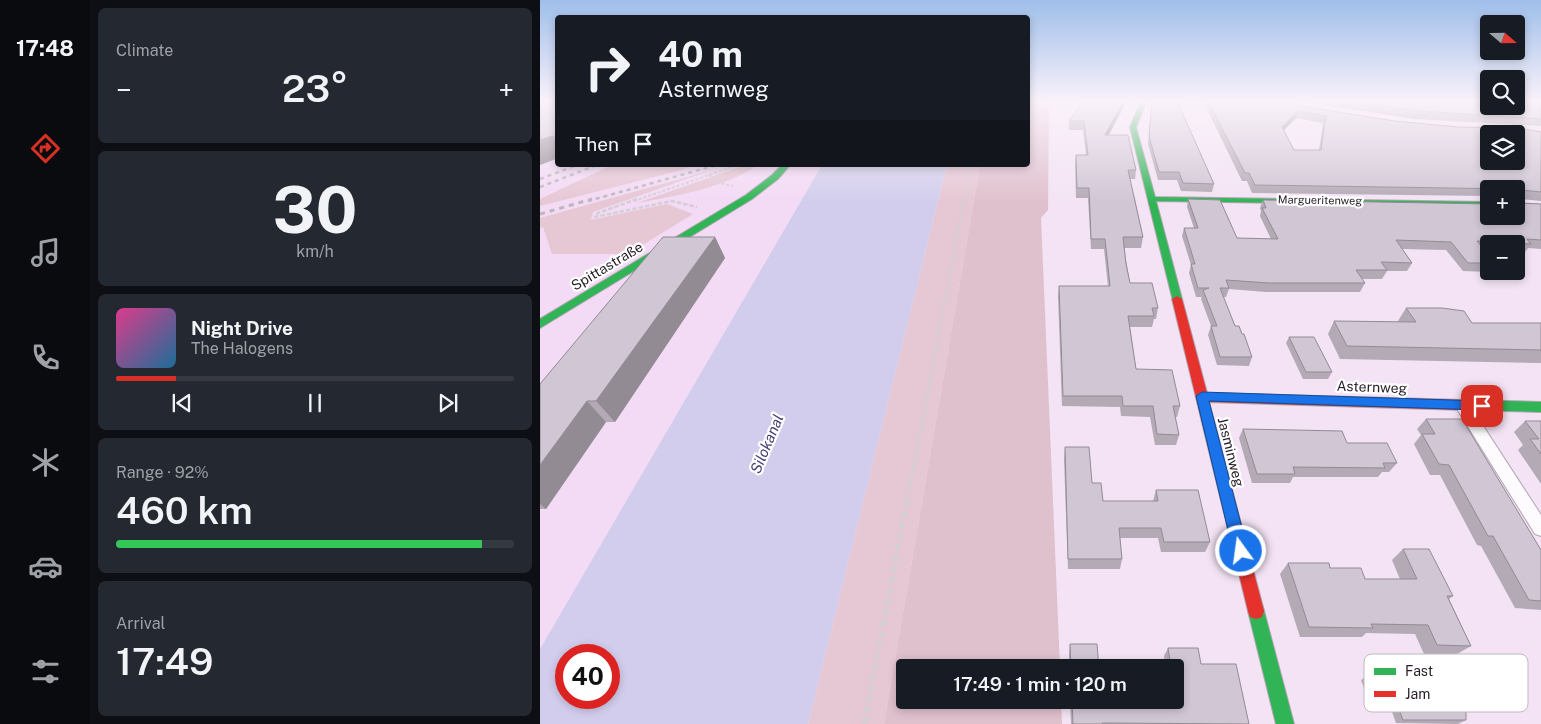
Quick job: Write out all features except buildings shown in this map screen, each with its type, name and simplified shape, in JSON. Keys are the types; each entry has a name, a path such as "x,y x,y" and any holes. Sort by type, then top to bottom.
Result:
{"street":[{"name":"Jasminweg","path":"1135,135 1285,724"},
{"name":"Spittastraße","path":"540,324 560,317 749,197 775,177 784,167"},
{"name":"Margueritenweg","path":"1151,199 1480,204"},
{"name":"Asternweg","path":"1202,396 1541,407"}],"lane":[{"path":"1462,405 1541,529"}],"path":[{"path":"698,208 672,201 596,217 598,213 732,167"},
{"path":"864,724 971,167"},
{"path":"709,175 720,183"}],"shaded area":[{"path":"540,135 555,135 555,167 821,167 540,649"},
{"path":"1030,135 1049,135 1048,210 1041,218 1060,659 896,659 896,709 1061,709 1062,724 884,724 980,167 1030,167"},
{"path":"608,167 688,167 540,206 540,199"},
{"path":"739,167 754,167 731,180 700,190 637,203"},
{"path":"947,167 980,167 884,724 808,724"},
{"path":"712,170 593,212 591,220 667,204 693,214 628,254 552,254 543,227 540,228 540,218"}],"water":[{"name":"Silokanal","path":"821,167 947,167 808,724 540,724 540,649"}],"railway":[{"path":"540,179 572,167"},
{"path":"540,187 592,167"},
{"path":"588,201 710,167"},
{"path":"540,214 592,199"}],"traffic: fast":[{"path":"1135,135 1177,299"},
{"path":"540,324 749,197 775,177 784,167"},
{"path":"1151,199 1480,204"},
{"path":"1464,405 1541,407"},
{"path":"1256,611 1285,724"}],"traffic: jam":[{"path":"1177,299 1256,611"},
{"path":"1202,397 1464,405"}],"route":[{"path":"1241,551 1202,396 1482,406"}]}
